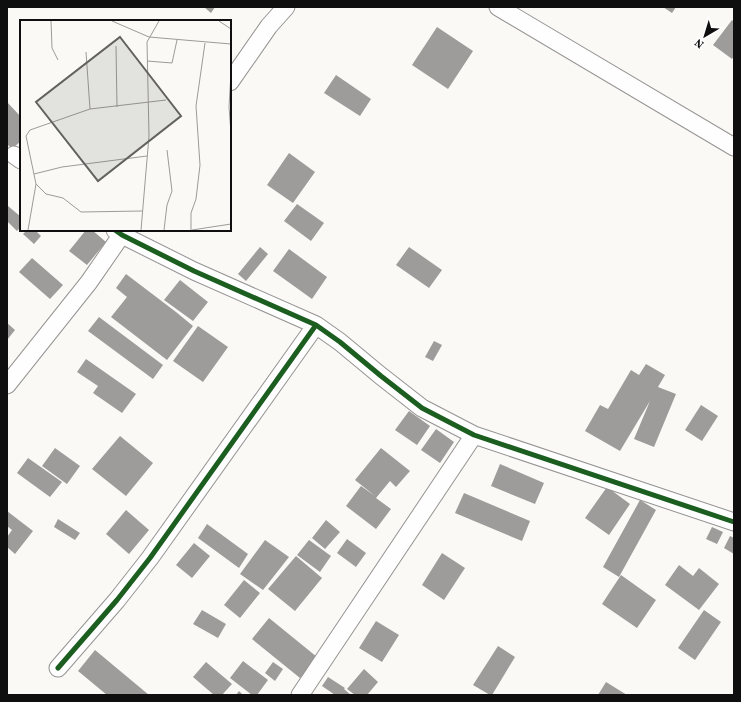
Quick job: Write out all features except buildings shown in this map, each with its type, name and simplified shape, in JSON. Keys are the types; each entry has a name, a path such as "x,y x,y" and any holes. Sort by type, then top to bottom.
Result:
{"street":[{"path":"231,81 269,26 286,7"},
{"path":"498,7 734,147"},
{"path":"7,385 89,282 121,232 194,271 316,325 340,342 422,408 474,435 734,522"},
{"path":"58,668 117,600 150,558 316,325"},
{"path":"300,695 474,435"}],"cycle path":[{"path":"116,231 194,271 316,325 340,342 422,408 474,435 734,522"},
{"path":"58,668 117,600 150,558 316,325"}]}
